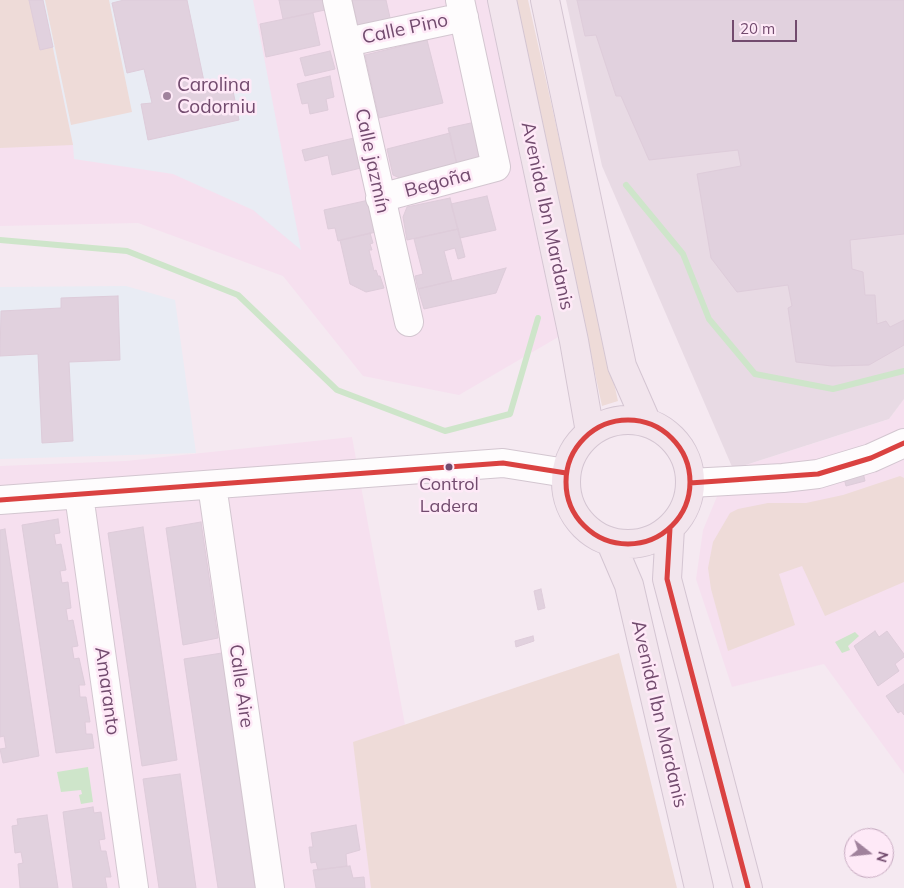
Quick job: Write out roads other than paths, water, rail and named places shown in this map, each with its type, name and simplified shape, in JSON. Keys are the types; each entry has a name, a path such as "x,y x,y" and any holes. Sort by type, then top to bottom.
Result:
{"main road":[{"name":"Avenida Ibn Mardanis","path":"502,0 574,341 590,432"},
{"path":"545,0 622,366 647,423"},
{"path":"627,420 647,423 664,432 678,446 687,463 690,483 687,500 681,515 670,528 652,540 632,545 611,543 594,535 581,524 568,500 566,473 570,457 590,432 608,423 627,420"},
{"name":"Avenida Ibn Mardanis","path":"670,528 667,580 748,888"},
{"name":"Avenida Ibn Mardanis","path":"611,543 629,585 699,888"}],"street":[{"name":"Calle jazmín","path":"337,0 409,322"},
{"name":"Calle Pino","path":"347,42 462,8"},
{"name":"Begoña","path":"380,198 496,167 462,8"},
{"path":"690,483 783,478 818,474 872,458 904,443"},
{"path":"0,500 503,463 566,473"},
{"name":"Calle Aire","path":"212,485 270,888"},
{"name":"Amaranto","path":"79,495 134,888"}],"waterway":[{"path":"626,185 683,254 709,319 755,374 833,389 904,371"},
{"path":"0,240 127,251 238,295 337,390 445,431 510,414 538,318"}],"place":[{"name":"Carolina Codorniu","path":"167,96"},
{"name":"Control Ladera","path":"449,467"}]}
